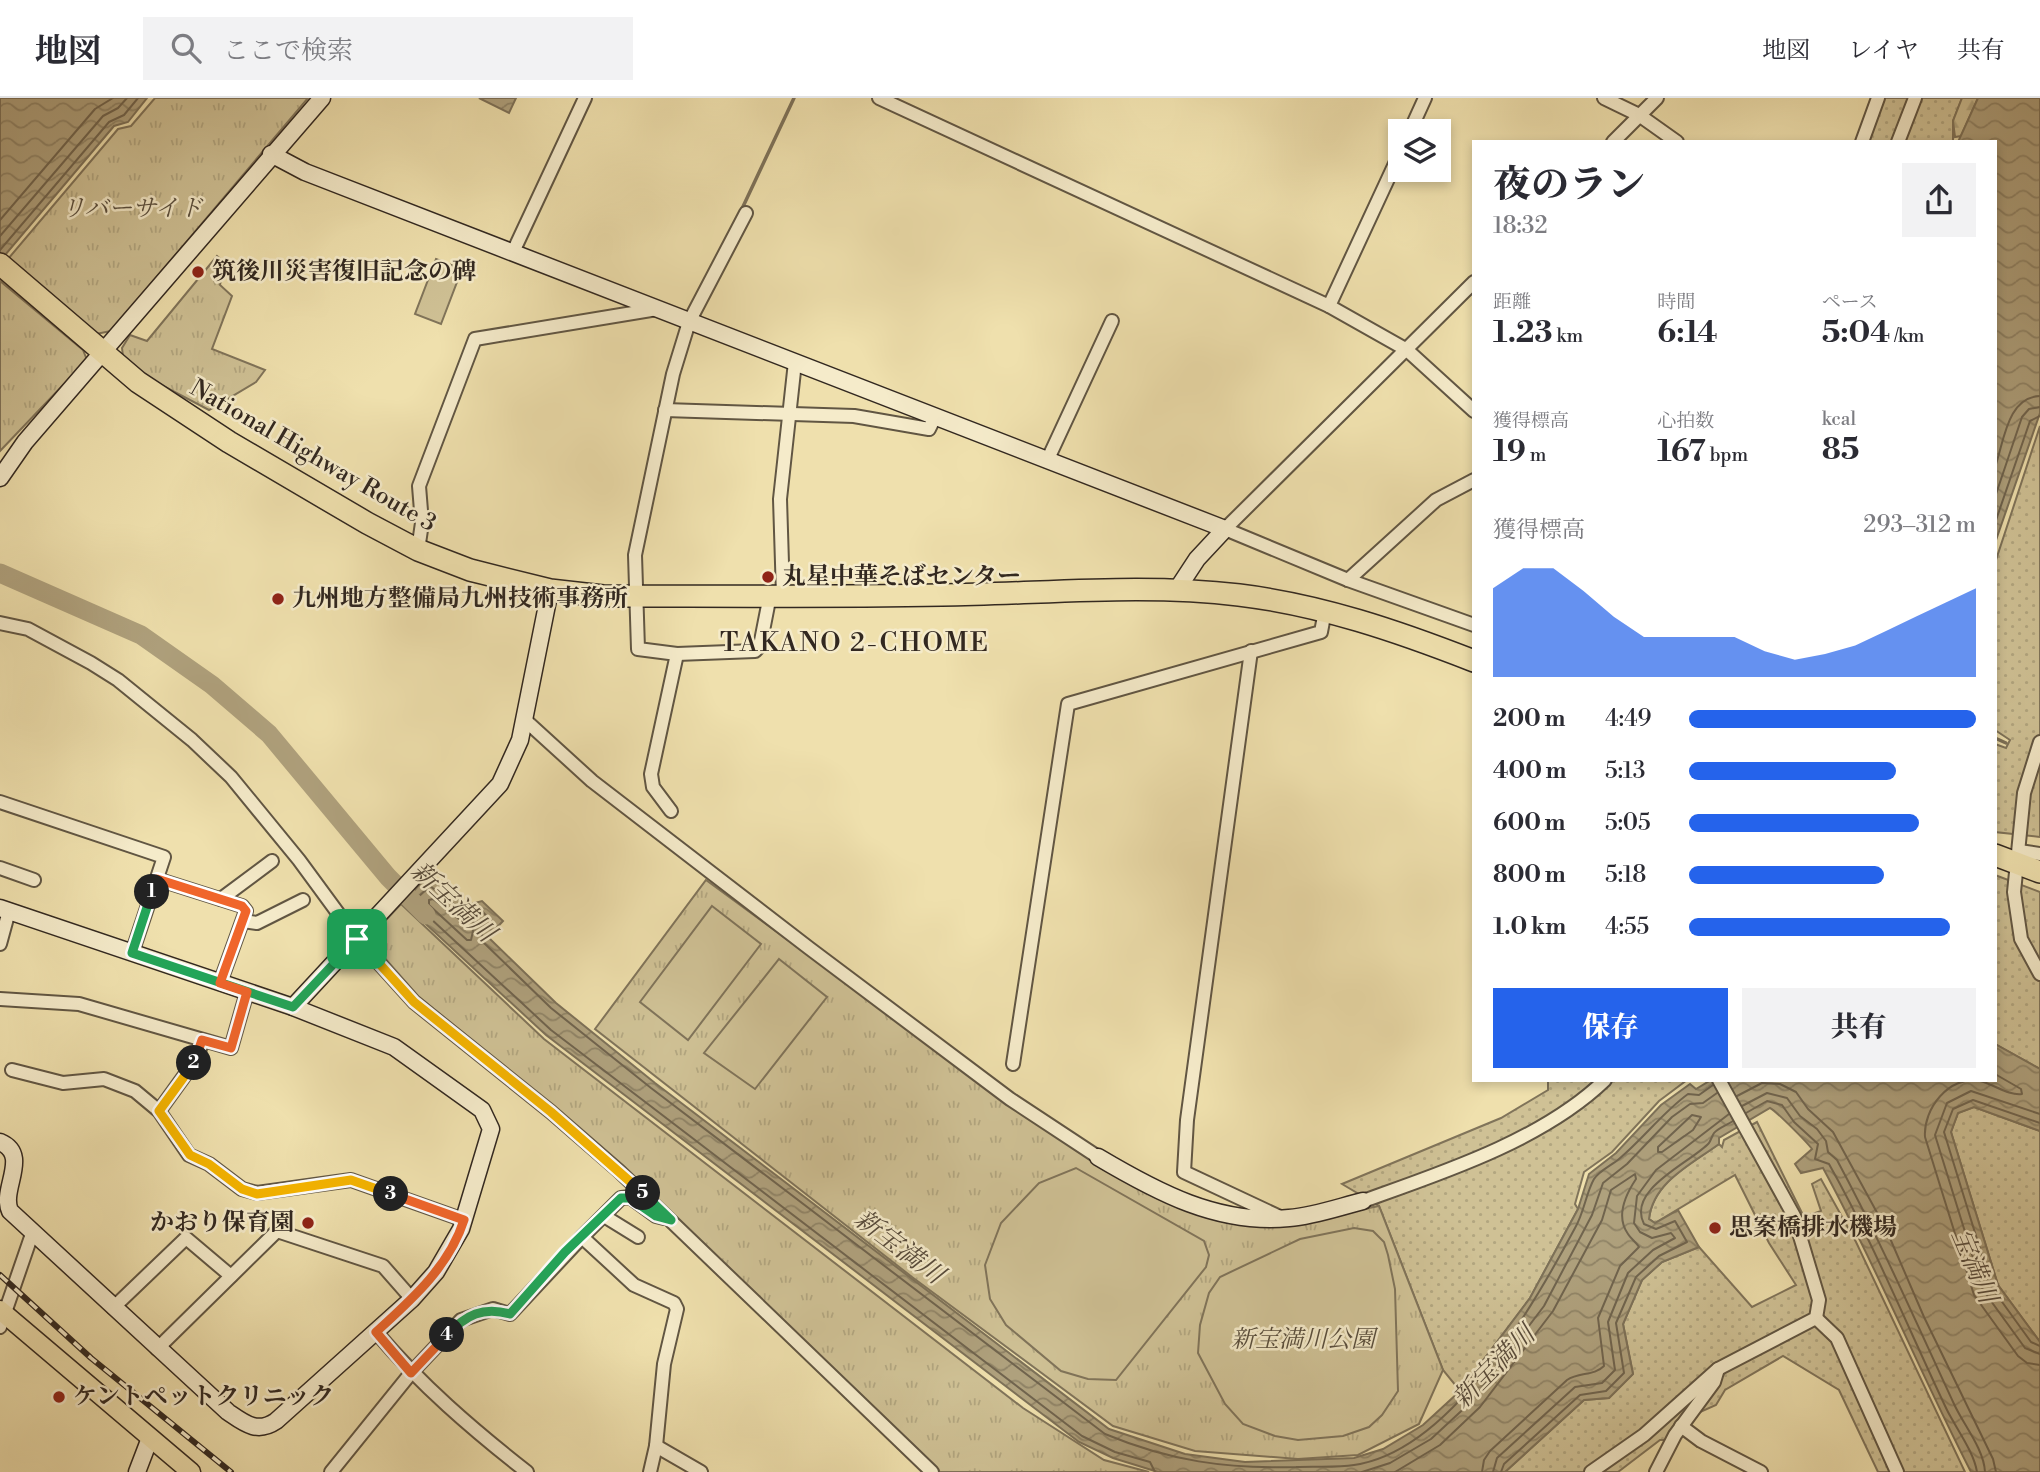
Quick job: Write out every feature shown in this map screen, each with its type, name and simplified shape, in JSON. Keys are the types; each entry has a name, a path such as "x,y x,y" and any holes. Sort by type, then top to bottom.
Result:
{"highway":[{"name":"National Highway Route 3","path":"0,264 138,382 209,429 418,551 470,569 550,590 637,596 1176,591 1240,595 1325,611 1395,631 1472,660"},
{"path":"2010,858 2040,872"}],"main road":[{"path":"1,1317 191,1472"}],"street":[{"path":"0,478 25,442 104,354 271,154 322,98"},
{"path":"513,252 585,98"},
{"path":"879,98 1329,306 1406,350 1472,409"},
{"path":"1416,119 1426,98"},
{"path":"1604,98 1639,115 1674,140"},
{"path":"1615,140 1657,98"},
{"path":"1863,140 1878,98"},
{"path":"1899,140 1915,98"},
{"path":"271,154 305,172 1225,528 1348,579 1472,624"},
{"path":"1329,306 1388,179"},
{"path":"746,213 689,321 665,410 635,555 638,649 677,654 755,652 760,646 776,595 780,499 795,362"},
{"path":"1176,591 1196,559 1225,528 1472,284"},
{"path":"418,551 422,523 419,486 475,339 657,309"},
{"path":"1047,461 1112,321"},
{"path":"665,410 854,416 929,429 935,416"},
{"path":"1348,579 1436,500 1472,481"},
{"path":"293,1007 500,784 525,720 550,590"},
{"path":"1013,1064 1068,704 1321,632 1325,611"},
{"path":"0,623 28,629 91,663 118,680 192,740 230,777 299,860 357,939 414,1002 551,1112 671,1220 932,1472"},
{"path":"1251,651 1187,1121 1184,1172 1284,1219"},
{"path":"671,811 653,787 650,774 677,654"},
{"path":"525,720 593,781 1010,1099 1098,1157 1168,1197 1243,1218 1284,1219 1363,1201 1499,1149 1557,1115 1602,1082"},
{"path":"2040,743 2024,793 2010,858 2021,939 2040,974"},
{"path":"0,802 164,857 132,953"},
{"path":"2010,858 2040,854"},
{"path":"221,899 272,861"},
{"path":"0,868 34,880"},
{"path":"157,879 242,906 246,911 220,983"},
{"path":"243,921 257,923 303,900"},
{"path":"0,944 5,910 293,1007 394,1047 482,1110 491,1129 489,1144 464,1220 451,1249 412,1299 276,1421 259,1428 247,1426 228,1412 32,1234 6,1203 15,1159 11,1150 0,1142"},
{"path":"0,999 79,1004 231,1048 247,992"},
{"path":"159,1111 198,1057 202,1040"},
{"path":"12,1070 62,1083 104,1079 135,1091 159,1111 190,1155 209,1164 242,1189 257,1194 351,1180 464,1220"},
{"path":"1720,1082 1794,1216 1819,1300 1816,1318"},
{"path":"331,1472 411,1373 461,1320 493,1309 510,1314 621,1198 630,1198 656,1216 671,1220"},
{"path":"604,1216 638,1237"},
{"path":"157,1349 277,1231 383,1266 412,1299"},
{"path":"1,1317 32,1234"},
{"path":"582,1237 634,1285 674,1303 677,1309 664,1364 656,1446 650,1472"},
{"path":"113,1308 186,1238 231,1276"},
{"path":"1591,1472 1644,1435 1718,1369 1816,1318"},
{"path":"1816,1318 1837,1339 1897,1472"},
{"path":"376,1332 411,1373 473,1430 527,1472"},
{"path":"1656,1472 1681,1426 1714,1382 1718,1369"},
{"path":"1681,1426 1701,1441 1761,1472"},
{"path":"136,1472 150,1438"},
{"path":"656,1446 701,1472"}],"green space":[{"name":"リバーサイド","path":"155,98 308,98 111,331 96,334 8,259 118,129 131,126"},
{"path":"1883,98 1962,98 1953,121 1953,140 1868,140"},
{"path":"1962,98 1978,98 1961,136 1955,137 1953,121"},
{"path":"217,256 224,262 220,285 232,296 212,349 265,370 256,382 209,410 148,378 123,356 122,348 130,335 147,341"},
{"path":"436,259 462,269 441,324 415,314"},
{"path":"0,281 83,350 87,360 0,451"},
{"path":"2040,426 2040,837 1997,832 1997,745 2006,748 2010,740 1997,731 1997,557"},
{"path":"1997,876 2040,892 2040,1069 1997,1045"},
{"name":"新宝満川公園","path":"706,880 1020,1110 1202,1213 1323,1217 1379,1206 1443,1370 1419,1424 1358,1455 1298,1459 1195,1451 1113,1426 912,1277 595,1029"},
{"path":"401,904 544,1039 1023,1408 1104,1460 1149,1472 940,1472 506,1068 418,996 368,939"},
{"path":"712,906 761,944 688,1040 640,1002"},
{"path":"779,959 827,997 755,1089 704,1053"},
{"path":"1548,1082 1684,1082 1659,1101 1612,1152 1584,1172 1575,1204 1578,1209 1530,1298 1460,1391 1443,1370 1379,1206 1342,1184 1501,1118 1548,1090"},
{"path":"1974,1107 2040,1131 2040,1342 1998,1285 1951,1132 1958,1113"},
{"path":"1757,1122 1804,1217 1821,1211 1812,1184 1821,1179 1856,1242 1965,1472 1878,1472 1839,1390 1783,1356 1725,1390 1716,1405 1682,1420 1668,1440 1660,1440 1618,1472 1505,1472 1584,1400 1609,1398 1633,1374 1623,1324 1642,1280 1662,1262 1699,1247 1752,1307 1796,1285 1769,1243 1735,1175 1655,1223 1649,1219 1658,1194 1675,1175 1719,1144 1722,1147 1724,1140"},
{"path":"1076,1168 1204,1241 1209,1255 1206,1267 1116,1380 1088,1379 1061,1371 1006,1325 990,1299 985,1265 1001,1223 1039,1183"},
{"path":"1354,1228 1373,1231 1384,1242 1388,1255 1395,1289 1398,1391 1382,1415 1369,1427 1343,1436 1298,1440 1275,1436 1243,1424 1225,1404 1198,1353 1200,1325 1209,1293 1220,1277 1300,1239"}],"water":[{"path":"0,98 147,98 128,122 114,126 0,261"},
{"path":"479,98 516,98 509,113"},
{"path":"1978,98 2040,98 2040,413 1997,537 1997,140 1959,140"},
{"name":"宝満川","path":"428,875 467,905 482,901 503,921 488,937 556,1003 655,1083 1109,1429 1185,1454 1245,1462 1354,1458 1383,1449 1423,1425 1460,1391 1530,1298 1578,1209 1589,1174 1616,1153 1661,1105 1690,1084 1696,1089 1708,1082 1997,1082 1997,1045 2040,1069 2040,1131 1974,1107 1958,1113 1951,1132 1998,1285 2040,1342 2040,1472 1971,1472 1862,1243 1823,1168 1801,1173 1795,1164 1812,1149 1770,1108 1719,1138 1719,1144 1675,1175 1658,1194 1649,1219 1655,1223 1678,1210 1699,1247 1662,1262 1642,1280 1623,1324 1633,1374 1609,1398 1584,1400 1505,1472 1158,1472 1113,1458 1079,1442 546,1035 403,903"}],"waterway":[{"path":"740,213 794,98"},
{"name":"新宝満川","path":"0,573 141,635 212,685 269,734 388,877 426,915"},
{"path":"1997,739 2006,743"}],"railway":[{"path":"0,1275 91,1358 231,1472"}],"place":[{"name":"筑後川災害復旧記念の碑","path":"198,272"},
{"name":"丸星中華そばセンター","path":"768,577"},
{"name":"九州地方整備局九州技術事務所","path":"278,599"},
{"name":"かおり保育園","path":"308,1223"},
{"name":"思案橋排水機場","path":"1715,1228"},
{"name":"ケントペットクリニック","path":"59,1397"}],"district":[{"name":"TAKANO 2-CHOME","path":"855,643"}],"route":[{"path":"357,939 293,1007 220,983 132,953 157,879 242,906 246,911 220,983 247,992 231,1048 202,1040 198,1057 159,1111 190,1155 209,1164 242,1189 257,1194 351,1180 464,1220 451,1249 436,1272 417,1294 376,1332 411,1373 461,1320 493,1309 510,1314 541,1283 565,1252 621,1198 630,1198 656,1216 671,1220 551,1112 475,1054 414,1002 357,939"}]}
